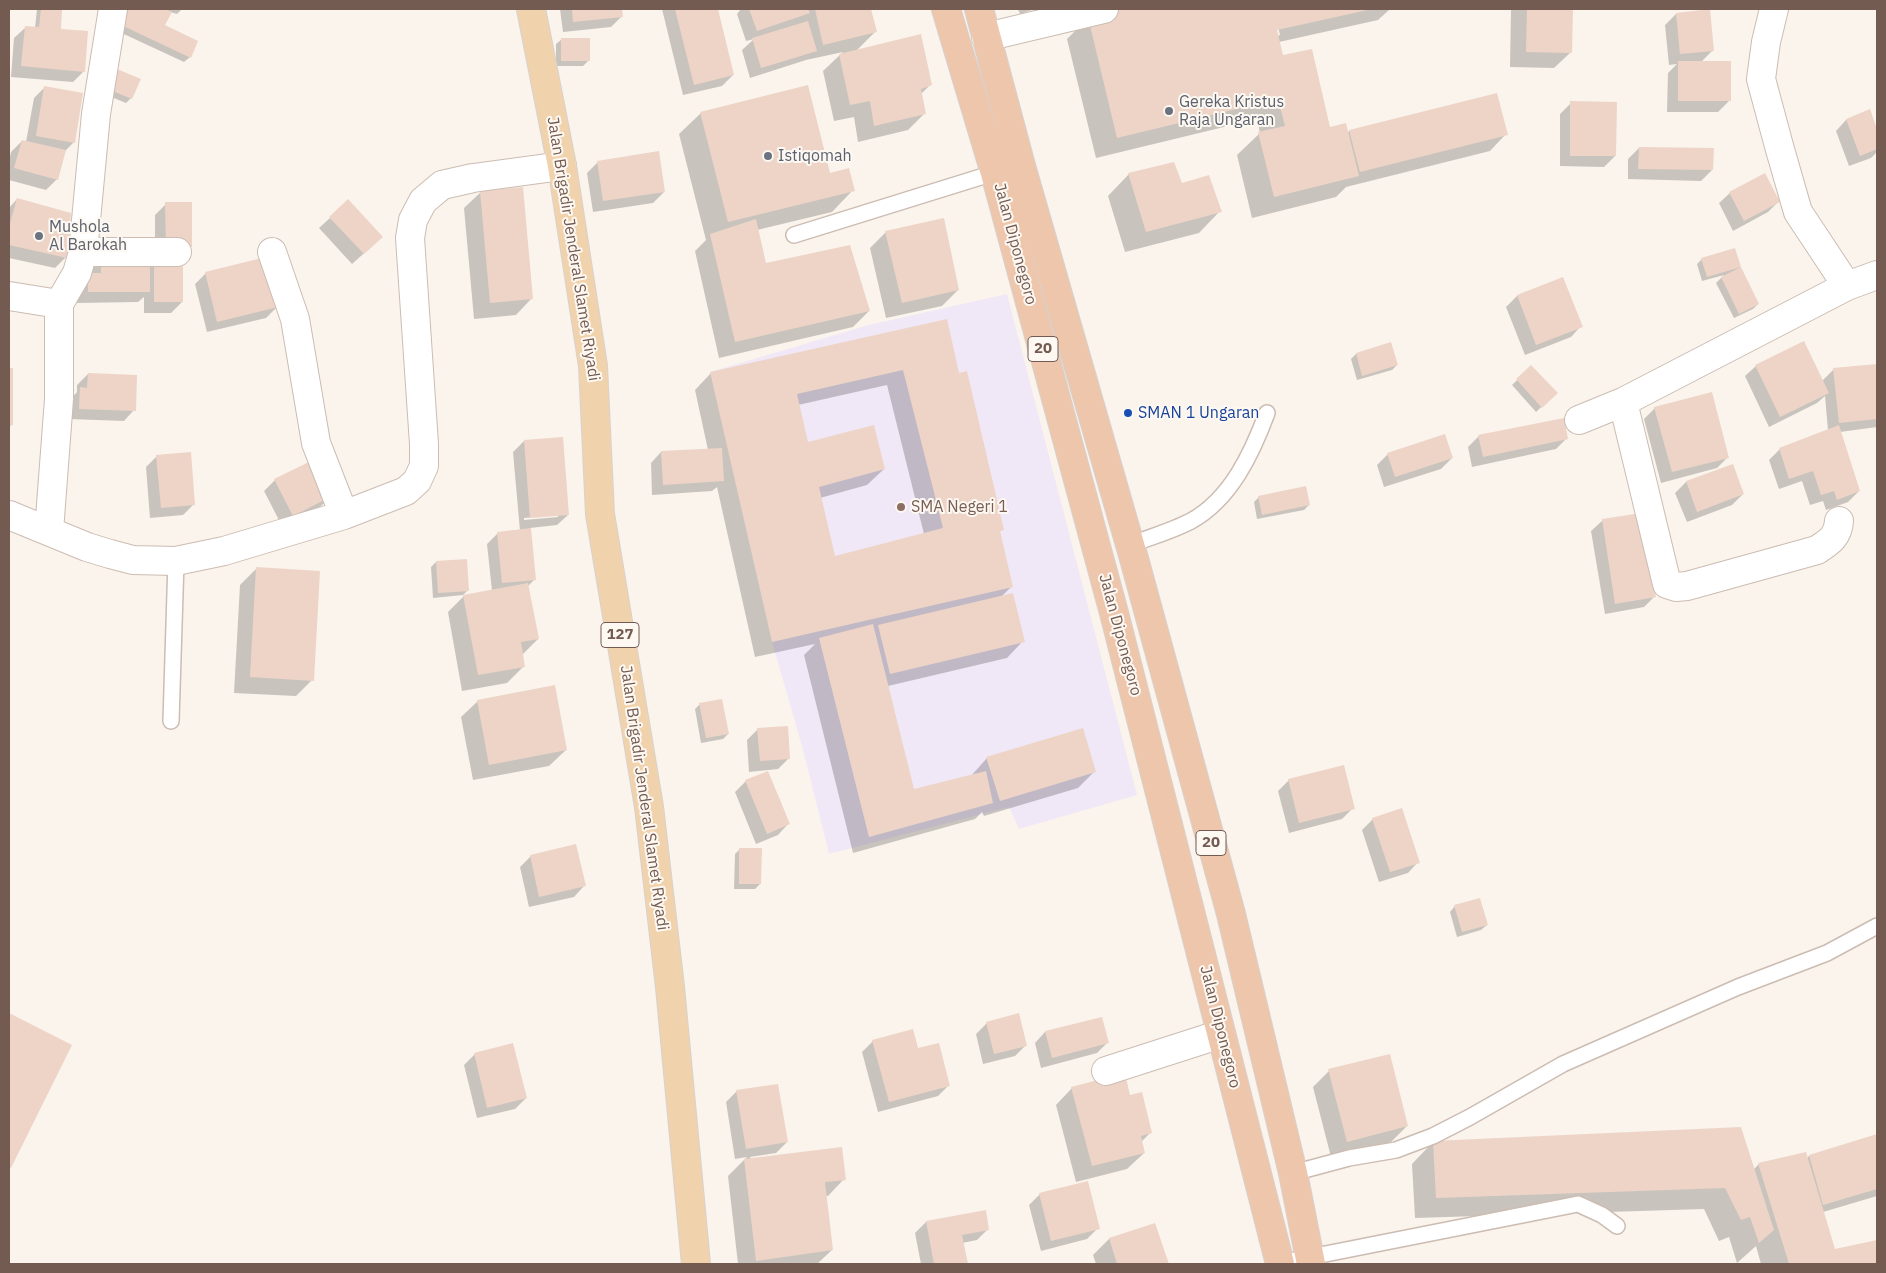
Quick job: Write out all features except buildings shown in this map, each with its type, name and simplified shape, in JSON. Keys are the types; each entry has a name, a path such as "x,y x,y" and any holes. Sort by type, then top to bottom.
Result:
{"highway":[{"name":"Jalan Diponegoro","path":"946,9 995,173 1114,613 1280,1264"},
{"name":"Jalan Diponegoro","path":"979,9 1021,166 1147,604 1230,914 1293,1173 1310,1261"},
{"path":"1066,434 1096,426"},
{"path":"1114,613 1147,604"}],"main road":[{"name":"Jalan Brigadir Jenderal Slamet Riyadi","path":"531,9 562,166 593,366 600,514 649,807 670,987 696,1264"}],"street":[{"path":"49,531 59,399 59,304 77,273 83,252 96,114 113,9"},
{"path":"986,37 1104,9"},
{"path":"1774,9 1766,42 1761,79 1798,212 1847,286"},
{"path":"9,515 87,547 133,560 176,561 224,551 344,514 406,491 417,481 424,466 410,238 413,220 423,201 442,185 473,178 562,166"},
{"path":"83,252 177,252"},
{"path":"272,252 295,319 316,443 344,514"},
{"path":"1579,420 1623,402 1847,286 1877,275"},
{"path":"9,296 59,304"},
{"path":"1623,402 1667,584 1676,587 1687,586 1817,550 1834,537 1839,521"},
{"path":"1106,1072 1221,1034"}],"lane":[{"path":"794,234 1021,166"},
{"path":"1130,545 1192,520 1222,495 1239,474 1254,447 1267,413"},
{"path":"171,721 176,561"},
{"path":"1293,1173 1349,1158 1396,1150 1433,1136 1470,1118 1563,1064 1738,987 1827,953 1877,926"},
{"path":"1280,1264 1310,1261 1578,1204 1602,1215 1617,1226"}],"shaded area":[{"name":"SMA Negeri 1","path":"1007,294 1137,795 1019,829 1009,807 829,854 802,746 772,642 710,372 869,325"}],"place":[{"name":"Gereka Kristus Raja Ungaran","path":"1169,111"},
{"name":"Istiqomah","path":"768,156"},
{"name":"Mushola Al Barokah","path":"39,236"},
{"name":"SMAN 1 Ungaran","path":"1128,413"},
{"name":"SMA Negeri 1","path":"901,507"}]}
